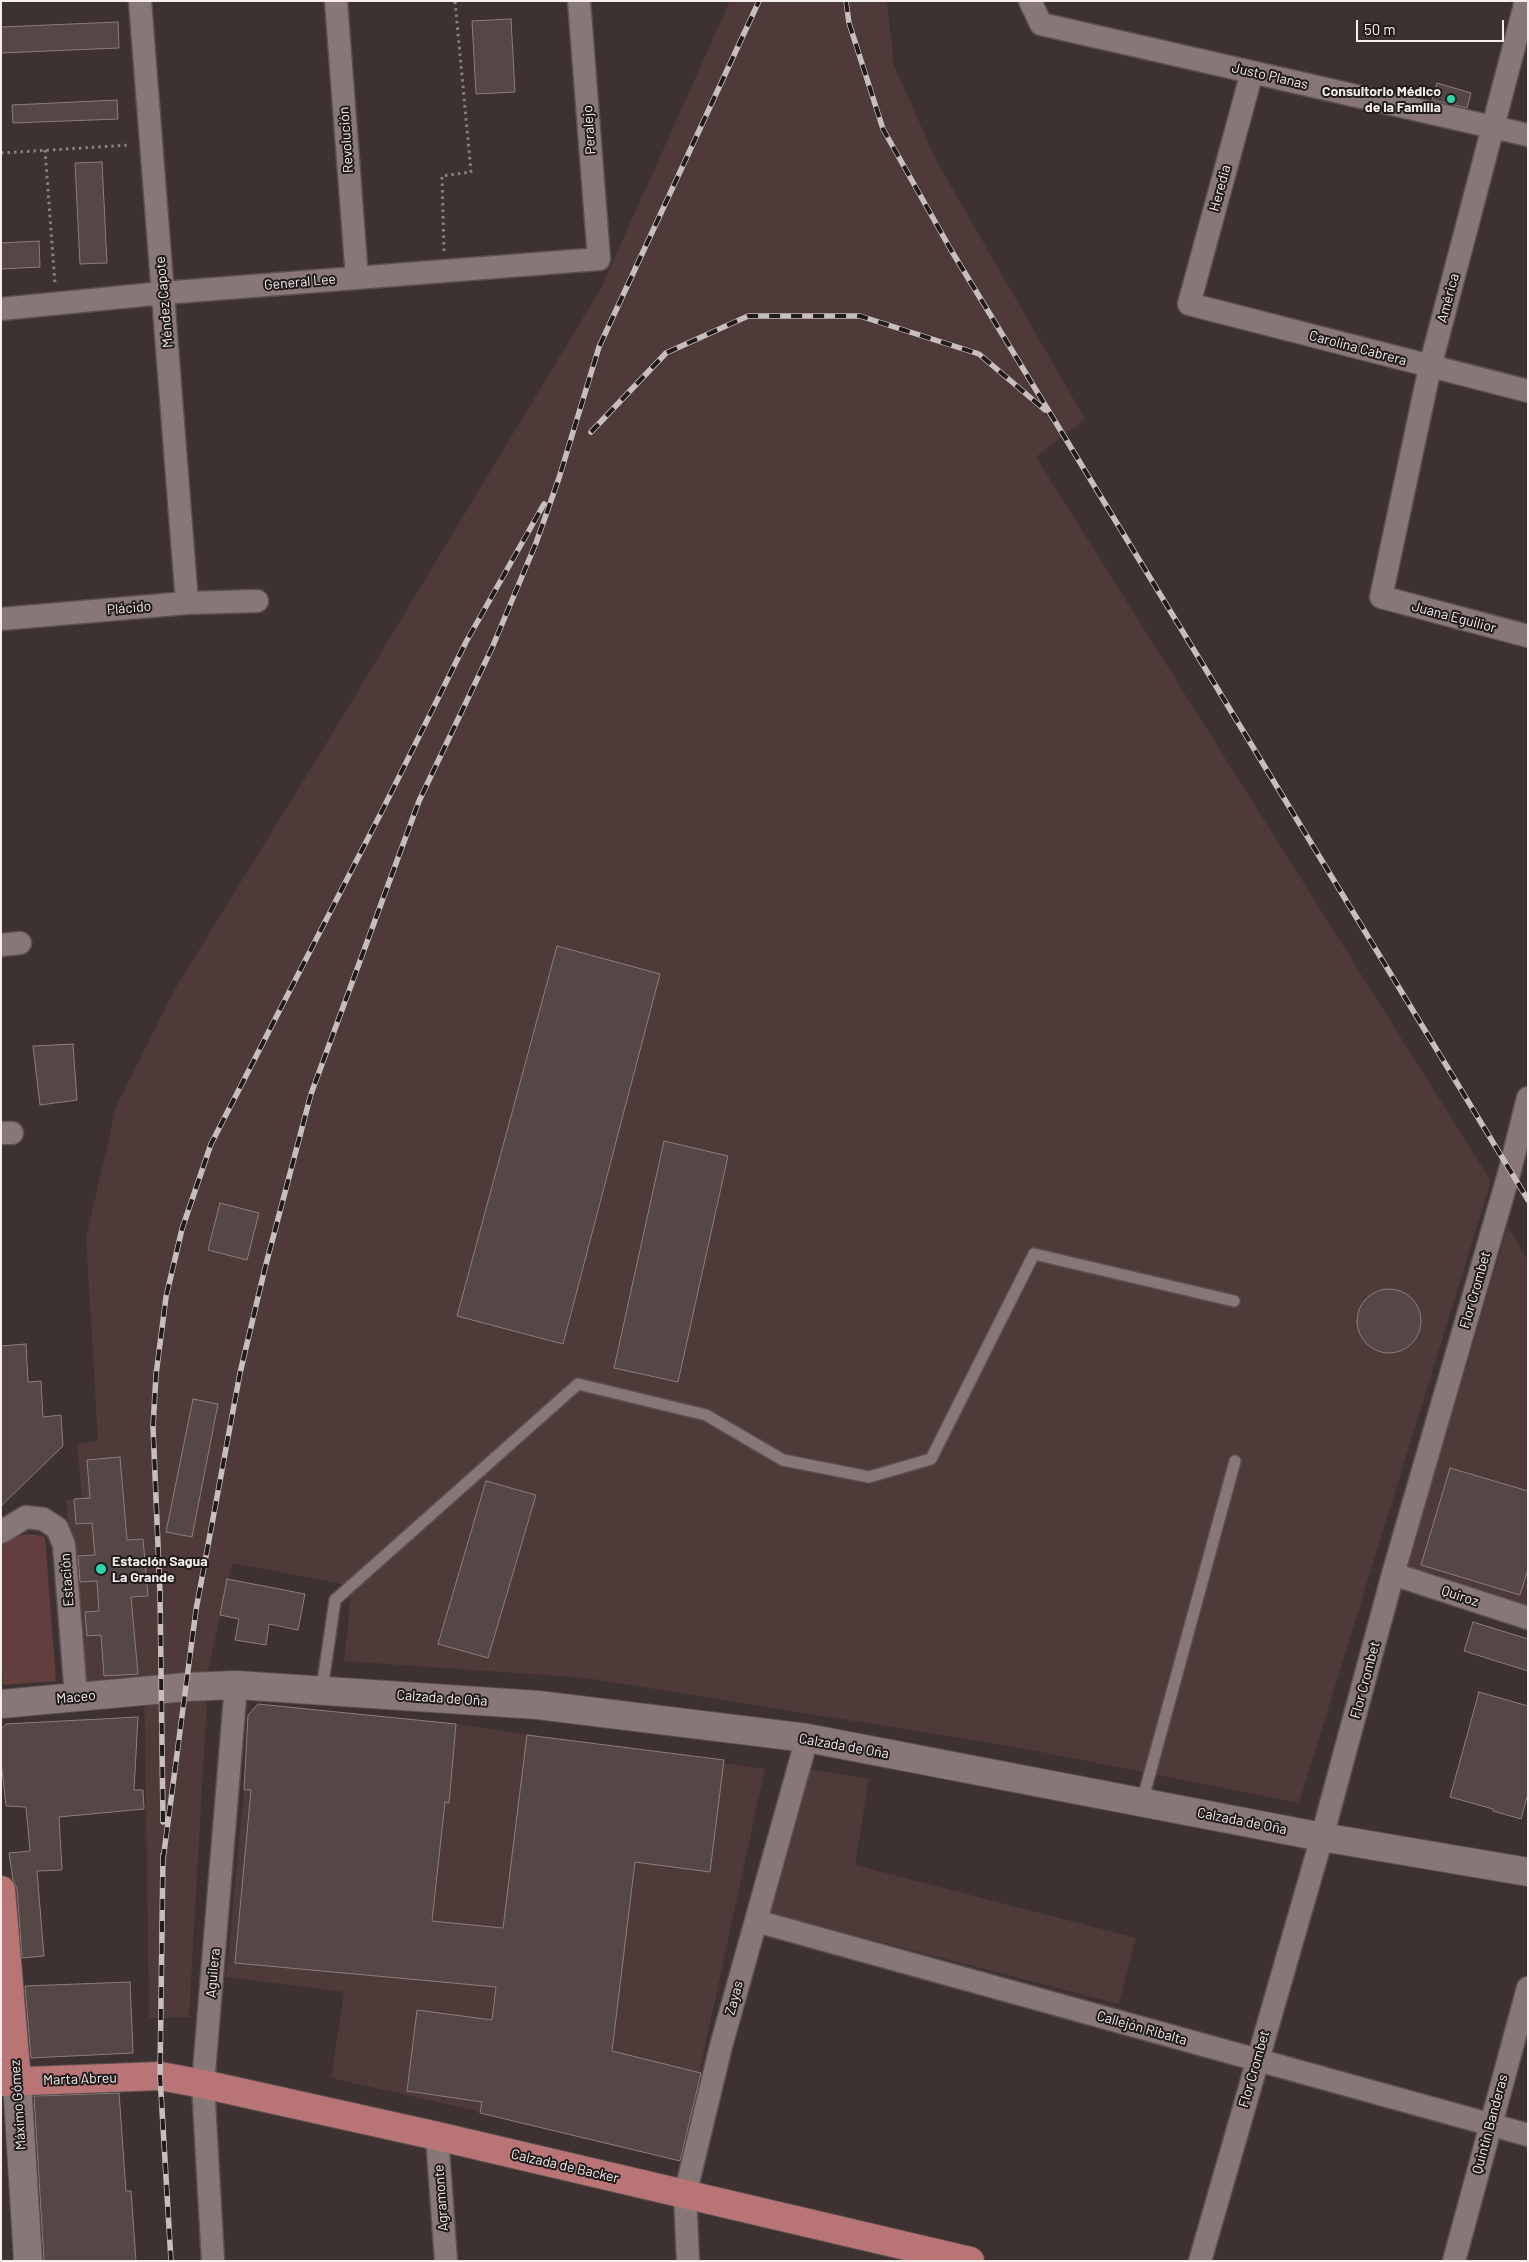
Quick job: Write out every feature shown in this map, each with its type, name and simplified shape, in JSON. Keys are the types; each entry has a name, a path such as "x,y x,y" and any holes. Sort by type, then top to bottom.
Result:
{"main road":[{"name":"Máximo Gómez","path":"1,1890 9,2081"},
{"name":"Calzada de Backer","path":"160,2076 437,2136 685,2195 927,2256 970,2261"},
{"name":"Marta Abreu","path":"9,2081 160,2076"}],"street":[{"name":"Méndez Capote","path":"140,1 187,603"},
{"name":"Revolución","path":"336,1 357,278"},
{"name":"Peralejo","path":"579,1 599,259"},
{"name":"Justo Planas","path":"1030,1 1041,24 1528,135"},
{"name":"América","path":"1381,597 1430,367 1526,1"},
{"name":"Heredia","path":"1189,304 1252,72"},
{"name":"General Lee","path":"1,309 163,293 599,259"},
{"name":"Carolina Cabrera","path":"1189,304 1528,391"},
{"name":"Juana Eguilior","path":"1381,597 1528,636"},
{"name":"Plácido","path":"1,619 187,603 258,601"},
{"name":"Flor Crombet","path":"1200,2261 1322,1836 1393,1574 1526,1121 1528,1098"},
{"name":"Estación","path":"4,1528 26,1517 42,1519 57,1528 64,1545 76,1696"},
{"name":"Quiroz","path":"1393,1574 1528,1618"},
{"name":"Calzada de Oña","path":"152,1690 236,1685 322,1689 538,1705 807,1738 1322,1836 1528,1872"},
{"name":"Aguilera","path":"213,2261 203,2084 236,1685"},
{"name":"Maceo","path":"1,1704 152,1690"},
{"name":"Zayas","path":"688,2261 685,2195 721,2046 807,1738"},
{"name":"Callejón Ribalta","path":"756,1921 1528,2135"},
{"name":"Quintín Banderas","path":"1454,2261 1528,1988"},
{"name":"Máximo Gómez","path":"9,2081 28,2261"},
{"name":"Agramonte","path":"437,2136 446,2261"}],"lane":[{"path":"322,1689 335,1600 578,1384 706,1415 783,1460 869,1477 931,1459 1034,1254 1234,1301"},
{"path":"1142,1802 1235,1461"}],"path":[{"path":"445,271 442,176 471,172 455,1"},
{"path":"1,153 151,144"},
{"path":"45,150 57,304"}],"shaded area":[{"path":"730,1 887,1 894,65 936,160 1085,419 1036,457 1491,1181 1299,1803 1016,1747 586,1678 344,1661 352,1586 232,1563 209,1666 189,2017 149,2018 144,1677 83,1682 66,1500 82,1498 77,1444 98,1441 86,1238 116,1107 175,989 321,752 601,288"},
{"path":"1508,1226 1528,1261 1528,1606 1407,1566"},
{"path":"31,1534 45,1537 56,1681 3,1685 1,1655 1,1544 9,1537"},
{"path":"456,1724 765,1769 681,2157 331,2078 344,1992 226,1977 244,1790 448,1803"},
{"path":"807,1769 869,1779 855,1865 1136,1938 1119,2004 770,1913"}],"building":[{"path":"511,19 515,92 476,94 472,21"},
{"path":"118,22 119,48 1,53 1,27"},
{"name":"Consultorio Médico de la Familia","path":"1437,83 1471,93 1467,108 1432,100"},
{"path":"117,100 118,119 13,123 12,105"},
{"path":"102,162 107,263 80,264 75,163"},
{"path":"39,241 40,267 1,269 1,243"},
{"path":"557,946 660,974 563,1344 457,1316"},
{"path":"73,1044 77,1100 40,1105 33,1046"},
{"path":"664,1141 728,1156 678,1382 614,1368"},
{"path":"220,1203 259,1213 247,1260 208,1250"},
{"path":"1389,1289 1401,1291 1412,1298 1419,1309 1421,1321 1419,1333 1412,1344 1401,1351 1389,1353 1377,1351 1366,1344 1359,1333 1357,1321 1359,1309 1366,1298 1377,1291"},
{"path":"26,1344 28,1382 41,1381 43,1417 61,1415 63,1446 1,1506 1,1346"},
{"path":"193,1399 218,1404 192,1537 166,1532"},
{"name":"Estación Sagua La Grande","path":"120,1457 127,1540 143,1539 148,1596 131,1597 138,1674 104,1676 101,1635 87,1636 85,1612 99,1611 97,1581 80,1582 78,1556 95,1555 92,1523 76,1524 74,1499 90,1498 87,1460"},
{"path":"1450,1468 1528,1491 1528,1569 1520,1595 1421,1565"},
{"path":"486,1481 536,1495 488,1658 438,1644"},
{"path":"227,1579 305,1594 298,1630 269,1624 266,1645 235,1640 239,1619 220,1615"},
{"path":"1473,1622 1528,1639 1528,1671 1464,1651"},
{"path":"1479,1692 1528,1706 1528,1794 1521,1819 1450,1797"},
{"path":"258,1704 456,1724 449,1803 445,1802 432,1921 503,1928 527,1735 724,1760 710,1872 635,1862 612,2051 701,2073 680,2161 480,2113 482,2102 407,2091 417,2010 492,2020 496,1987 235,1963 251,1790 244,1790 248,1715"},
{"path":"138,1717 134,1790 143,1790 144,1809 59,1817 62,1870 37,1871 44,1956 22,1958 17,1889 13,1880 9,1853 30,1851 26,1807 6,1806 1,1760 1,1729 6,1724"},
{"path":"130,1982 133,2053 31,2058 25,1986"},
{"path":"119,2093 126,2191 131,2191 136,2261 44,2261 34,2096"}],"railway":[{"path":"163,1860 196,1610 240,1373 265,1268 311,1094 419,801 492,648 536,543 559,478 599,347 759,1"},
{"path":"846,1 849,23 883,129 951,250 1528,1200"},
{"path":"591,432 666,353 748,316 860,316 979,354 1045,410"},
{"path":"163,1822 160,1593 153,1427 156,1375 166,1297 182,1229 211,1144 382,811 466,642 544,504"},
{"path":"163,1855 160,2076 171,2261"}],"place":[{"name":"Consultorio Médico de la Familia","path":"1451,99"},
{"name":"Estación Sagua La Grande","path":"101,1569"}]}
